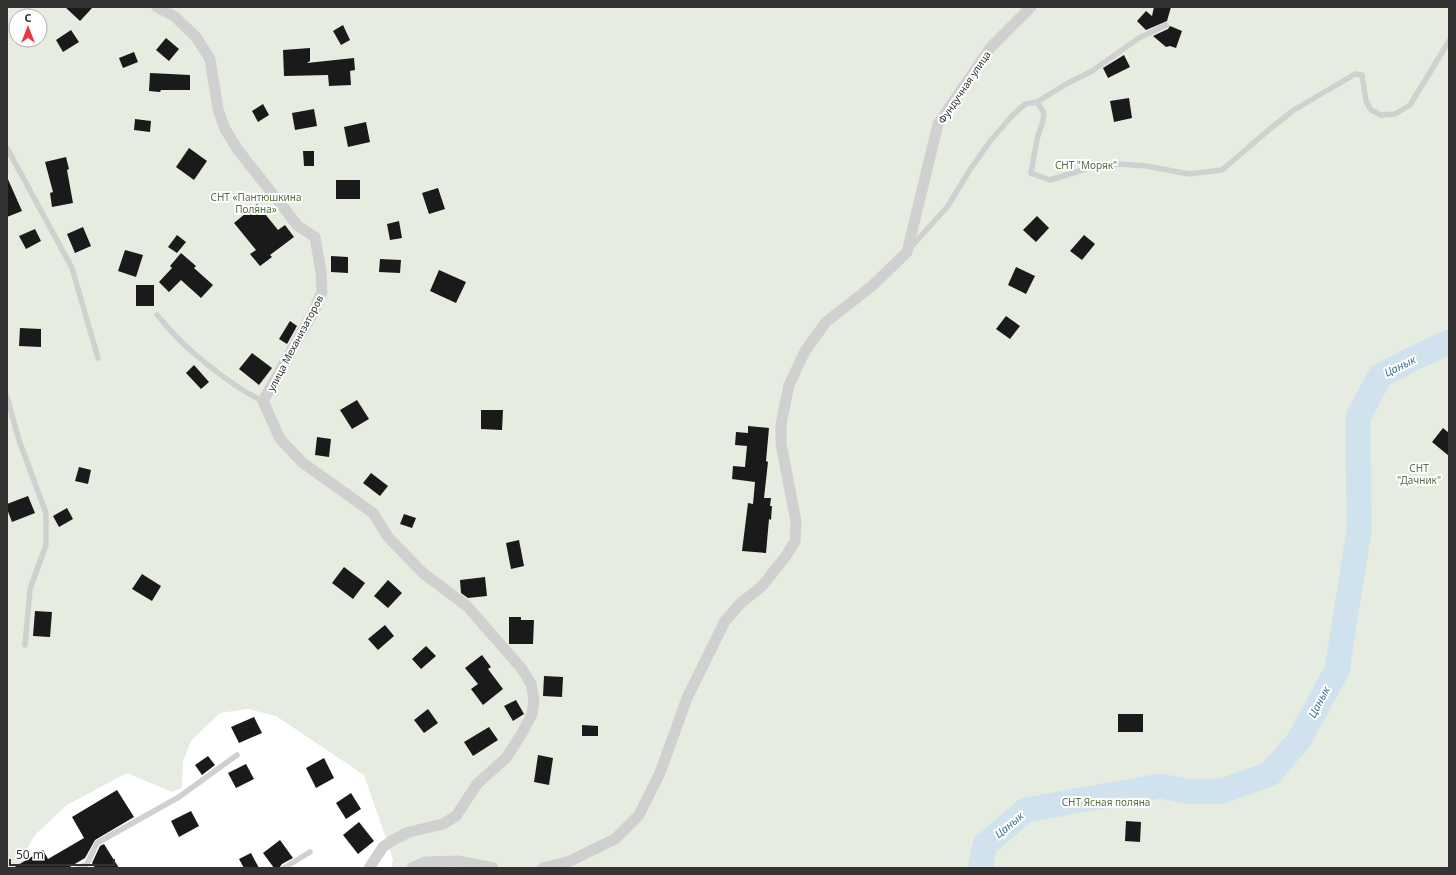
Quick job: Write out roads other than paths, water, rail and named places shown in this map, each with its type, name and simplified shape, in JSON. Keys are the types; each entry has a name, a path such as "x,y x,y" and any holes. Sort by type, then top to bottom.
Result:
{"street":[{"name":"улица Механизаторов","path":"157,7 174,16 196,37 210,59 218,110 225,129 238,150 298,226 315,237 321,272 322,292 314,311 263,401 280,439 303,463 373,513 388,537 423,573 467,606 522,669 531,684 534,700 532,714 521,735 506,758 477,784 456,816 443,824 409,832 393,840 382,847 369,868"},
{"name":"Фундучная улица","path":"907,252 938,124 992,47 1031,7"},
{"path":"543,868 570,861 614,839 639,815 660,773 686,698 725,621 741,603 762,586 780,565 795,541 796,521 781,444 781,424 789,385 805,351 826,322 872,286 907,252"},
{"path":"412,868 425,862 458,861 494,868"}],"lane":[{"path":"907,252 948,206 969,170 991,140 1013,115 1026,104 1037,102 1068,83 1092,71 1139,38 1166,25"},
{"path":"1037,102 1044,113 1043,121 1036,139 1031,173 1050,180 1089,168 1119,164 1146,166 1189,174 1222,170 1270,128 1294,110 1355,74 1362,75 1366,101 1370,110 1381,114 1395,114 1410,105 1449,41"},
{"path":"7,148 72,268 98,358"},
{"path":"157,315 188,349 253,397 263,401"},
{"path":"7,398 19,440 46,513 46,545 30,589 25,644"},
{"path":"78,868 87,864 98,843 179,797 237,755"},
{"path":"284,868 310,852"}],"waterway":[{"name":"Цанык","path":"980,868 985,845 1026,810 1160,786 1186,791 1222,791 1270,774 1299,740 1337,670 1359,531 1358,417 1380,376 1449,342"}],"park label":[{"name":"СНТ \"Моряк\"","path":"1086,165"},
{"name":"СНТ «Пантюшкина Поляна»","path":"256,202"},
{"name":"СНТ \"Дачник\"","path":"1419,474"},
{"name":"СНТ Ясная поляна","path":"1106,802"}]}
